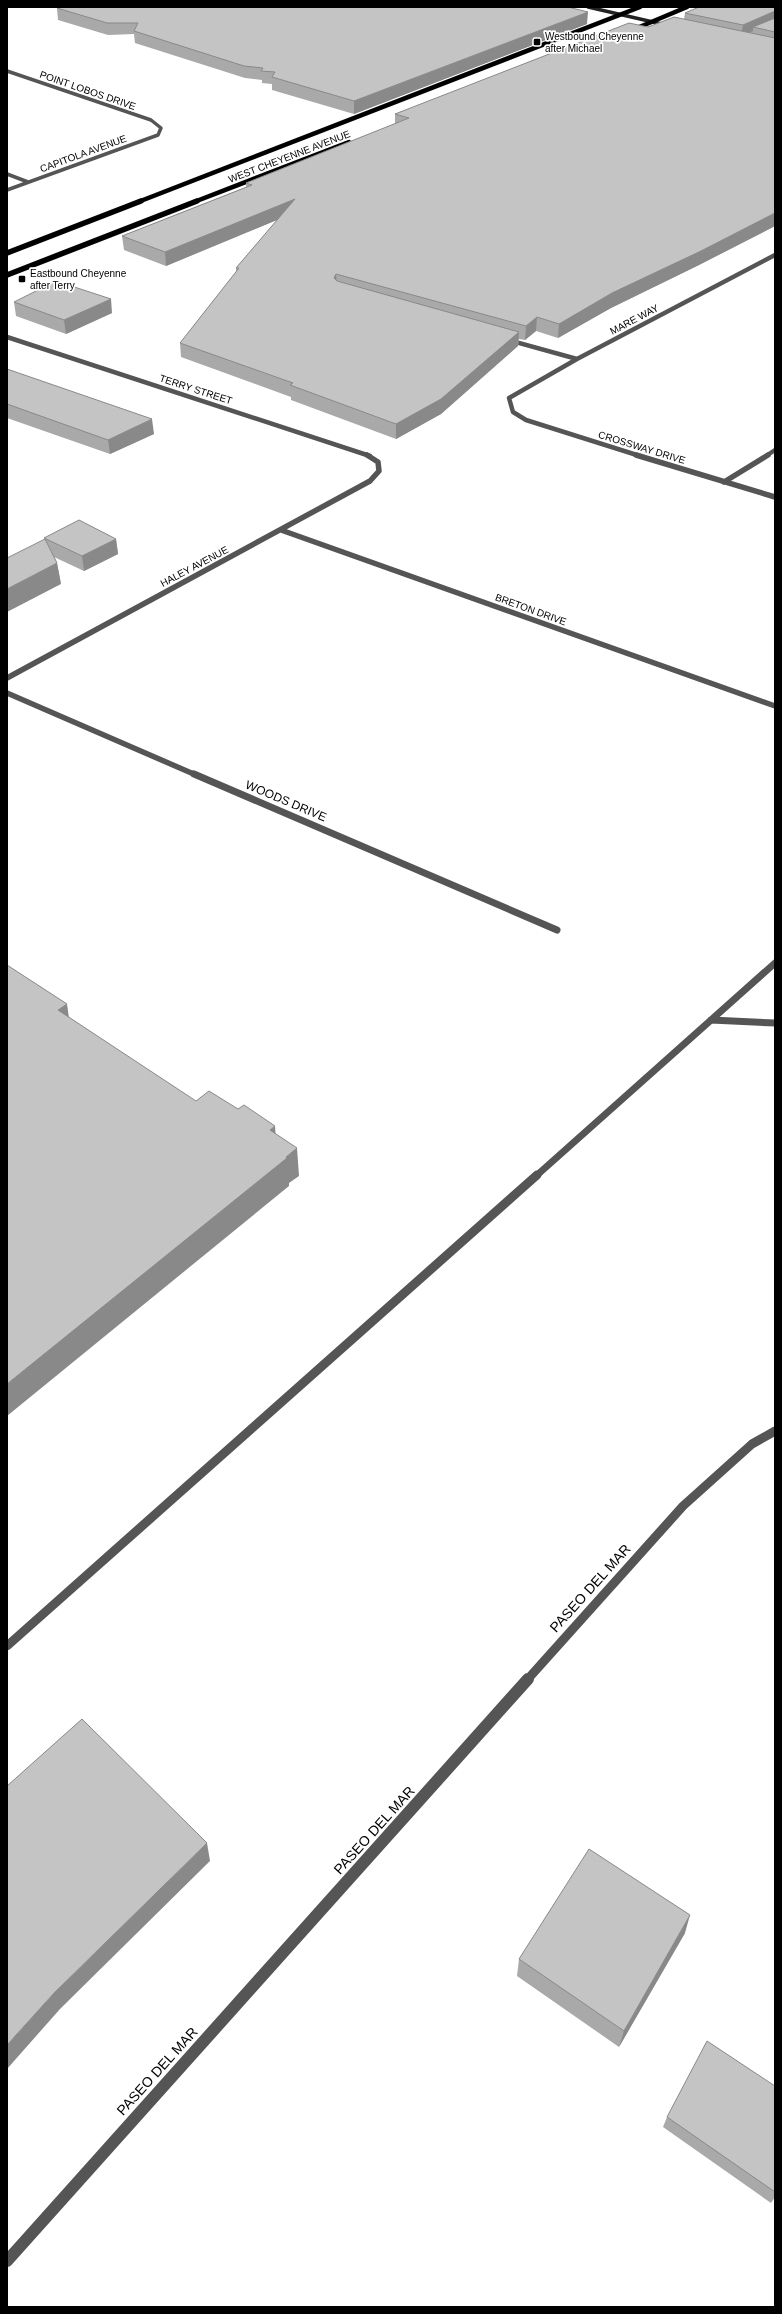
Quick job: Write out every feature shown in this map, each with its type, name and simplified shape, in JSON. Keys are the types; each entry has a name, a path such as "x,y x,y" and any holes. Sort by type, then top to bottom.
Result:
{"main road":[{"name":"WEST CHEYENNE AVENUE","path":"7,253 640,7"},
{"path":"623,33 687,7"},
{"name":"WEST CHEYENNE AVENUE","path":"7,275 355,140"},
{"path":"7,260 90,225 112,213"}],"street":[{"path":"588,7 673,27"},
{"name":"POINT LOBOS DRIVE","path":"7,71 151,120 161,128"},
{"name":"CAPITOLA AVENUE","path":"7,190 158,135 161,128"},
{"path":"7,174 28,182"},
{"name":"MARE WAY","path":"509,406 509,398 577,359 775,255"},
{"name":"TERRY STREET","path":"7,337 371,456 378,462"},
{"path":"502,338 577,359"},
{"name":"CROSSWAY DRIVE","path":"509,406 515,415 536,424 775,497"},
{"path":"724,482 775,450"},
{"name":"HALEY AVENUE","path":"7,678 370,481 379,471 378,462"},
{"name":"BRETON DRIVE","path":"281,530 775,706"},
{"name":"WOODS DRIVE","path":"7,692 557,930"},
{"path":"7,1646 775,963"},
{"path":"711,1020 775,1023"},
{"name":"PASEO DEL MAR","path":"7,2262 683,1506 752,1444 775,1431"}],"building":[{"path":"568,7 588,12 354,101 272,77 275,72 261,71 263,68 244,66 134,31 138,23 107,23 57,8"},
{"path":"699,7 775,7 775,11 743,25 685,13"},
{"path":"674,17 775,38 775,213 701,251 612,293 559,324 537,317 526,326 336,274 334,278 337,281 519,332 441,399 396,424 290,385 293,383 180,343 239,268 236,268 295,199 165,252 122,236 252,185 246,183 409,118 395,114 629,23 648,27"},
{"path":"775,18 775,32 753,27"},
{"path":"56,281 111,299 64,320 14,302"},
{"path":"7,369 152,419 108,440 7,404"},
{"path":"79,520 116,539 82,556 44,538"},
{"path":"45,539 57,563 7,589 7,558"},
{"path":"7,965 67,1004 58,1010 196,1101 209,1091 238,1109 244,1105 275,1126 270,1130 297,1148 286,1157 287,1158 7,1384"},
{"path":"82,1719 207,1843 54,1993 7,2045 7,1786"},
{"path":"589,1849 690,1915 624,2031 519,1959"},
{"path":"707,2041 775,2086 775,2192 667,2117"}],"place":[{"name":"Westbound Cheyenne after Michael","path":"537,42"},
{"name":"Eastbound Cheyenne after Terry","path":"22,279"}]}
